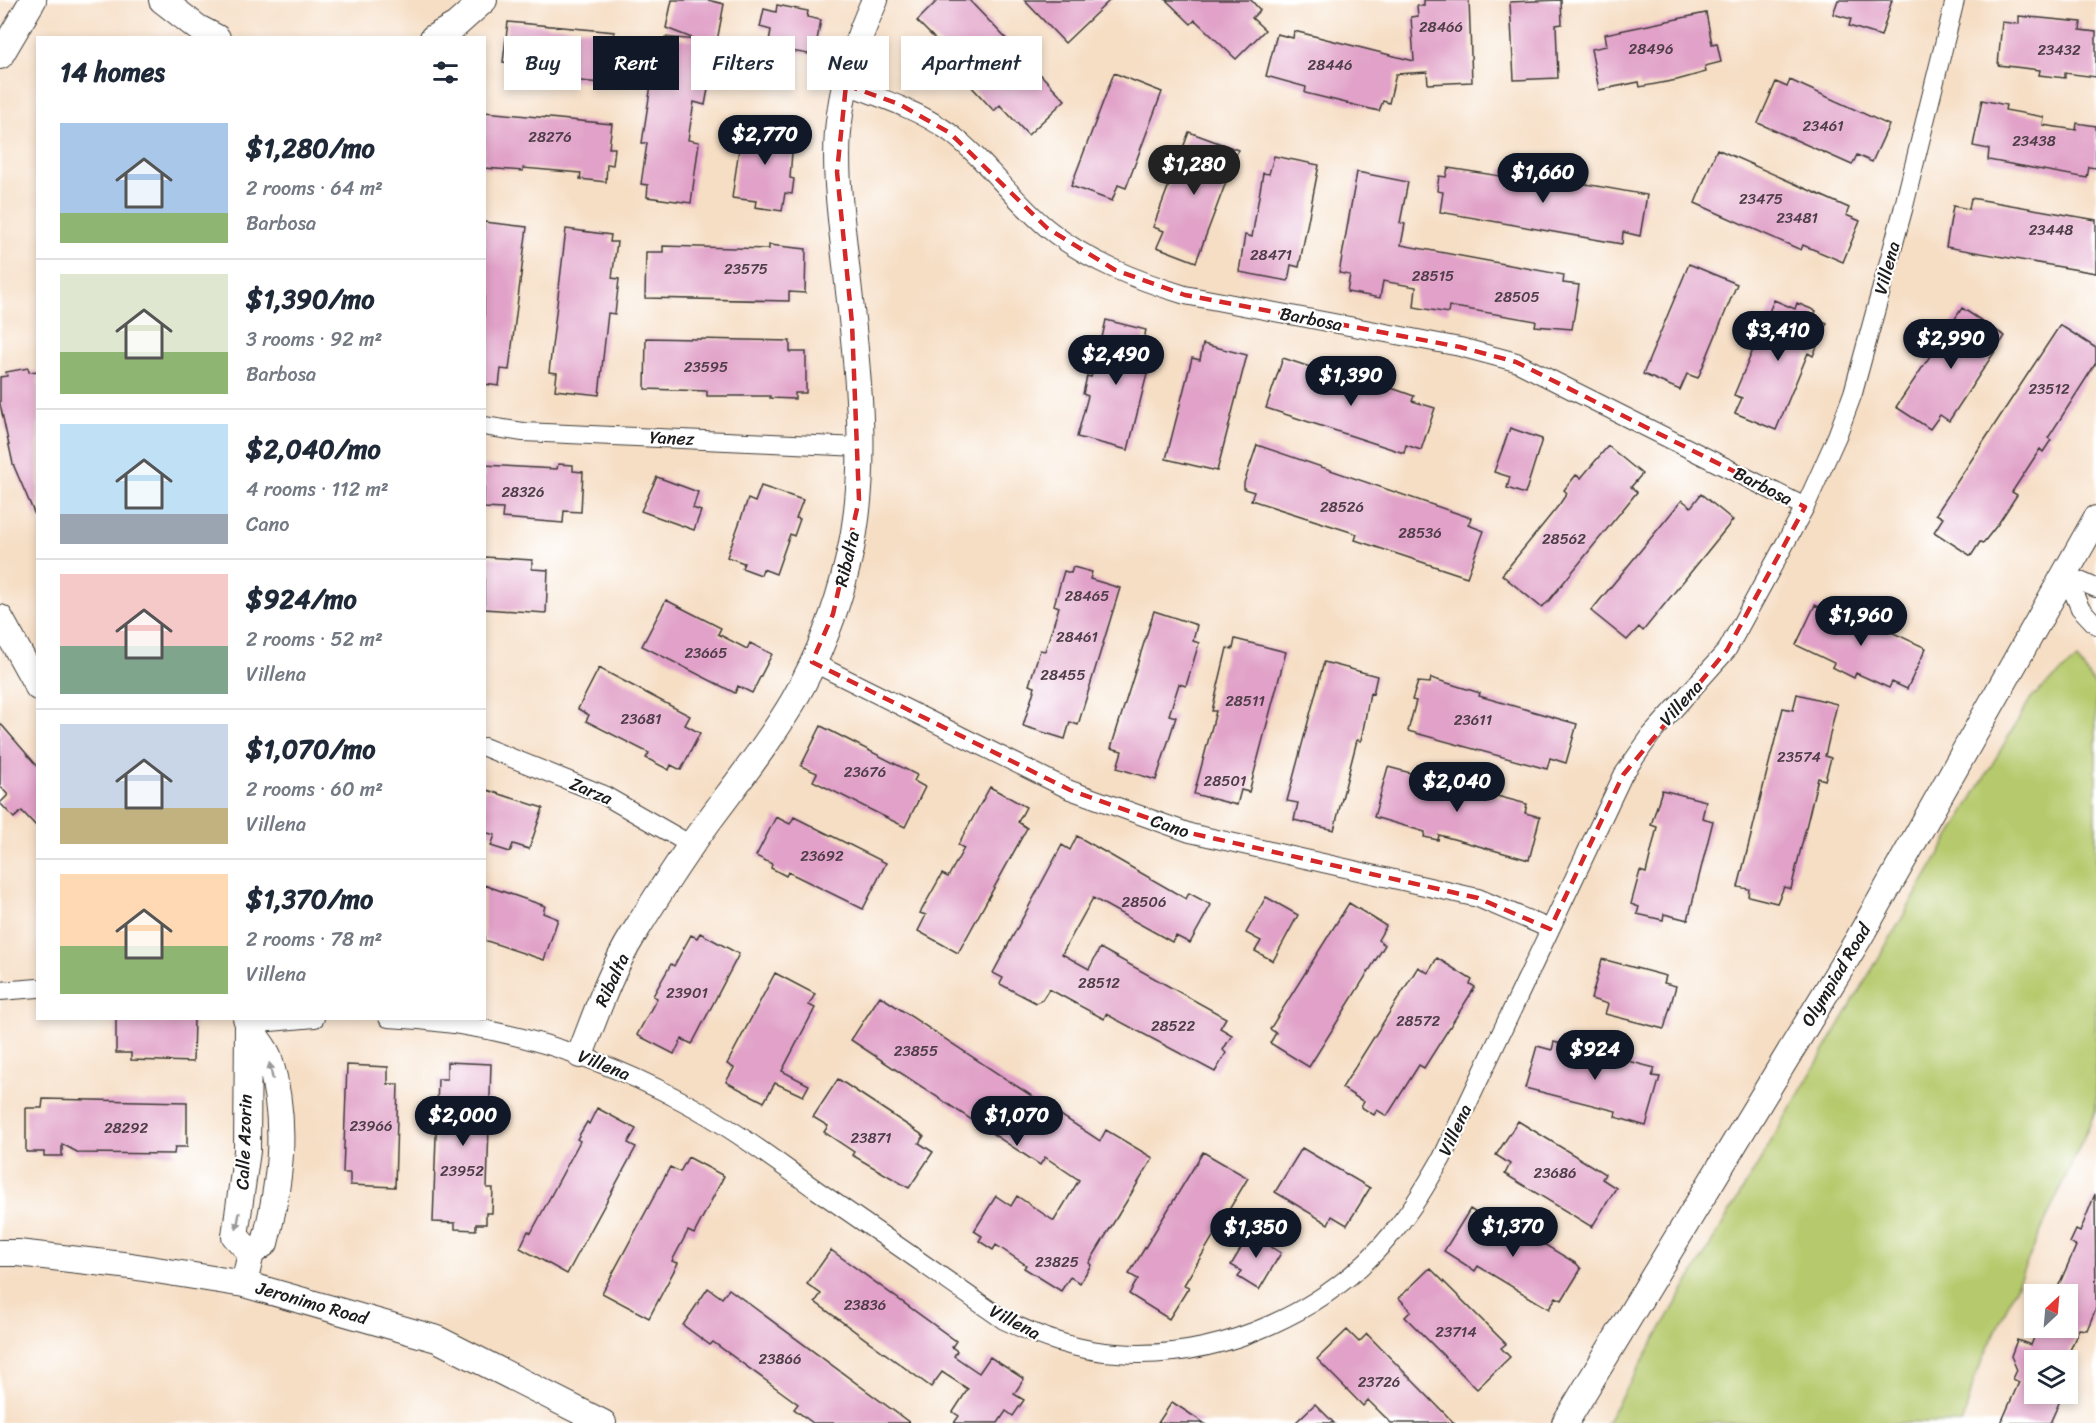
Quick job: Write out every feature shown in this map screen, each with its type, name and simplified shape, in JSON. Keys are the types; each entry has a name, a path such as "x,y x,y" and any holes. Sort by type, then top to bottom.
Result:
{"street":[{"path":"0,56 33,0"},
{"path":"162,0 198,28 213,36"},
{"path":"437,36 456,25 484,0"},
{"name":"Ribalta","path":"859,36 875,0"},
{"name":"Villena","path":"408,1020 478,1027 534,1040 580,1055 634,1077 712,1119 1004,1320 1038,1336 1071,1345 1117,1353 1167,1352 1219,1344 1266,1326 1312,1303 1344,1280 1393,1232 1419,1198 1442,1158 1623,775 1651,735 1727,650 1805,507 1838,436 1853,393 1915,167 1955,0"},
{"name":"Ribalta","path":"580,1055 607,987 632,938 691,845 795,698 833,614 849,561 859,500 860,447 852,323 837,172 840,114 845,90"},
{"name":"Barbosa","path":"860,90 899,104 950,133 1047,228 1115,270 1147,284 1185,295 1460,347 1516,362 1805,507"},
{"name":"Yanez","path":"486,426 523,432 860,447"},
{"name":"Olympiad Road","path":"1565,1423 1859,938 2096,519"},
{"path":"2066,575 2096,588"},
{"path":"2066,575 2080,608 2096,625"},
{"path":"0,618 36,683"},
{"name":"Cano","path":"812,662 1070,790 1179,830 1478,898 1550,929"},
{"name":"Zarza","path":"486,748 602,794 691,845"},
{"path":"0,991 36,988"},
{"path":"247,1021 270,1020"},
{"name":"Calle Azorin","path":"247,1021 247,1147 235,1236 250,1252"},
{"name":"Calle Azorin","path":"244,1284 250,1252 265,1243 277,1193 282,1123 268,1056 247,1021"},
{"path":"247,1147 280,1147"},
{"name":"Jeronimo Road","path":"0,1253 130,1266 244,1284 437,1339 603,1423"}],"highlighted area":[{"path":"846,85 899,104 950,133 1047,228 1115,270 1185,295 1460,347 1516,362 1805,507 1727,650 1623,775 1550,929 1478,898 1190,833 1070,790 812,662 833,614 859,500 852,323 837,172"}],"green space":[{"path":"2077,659 2096,687 2096,1110 1975,1377 1963,1423 1606,1423 2031,698"}],"building":[{"path":"672,0 708,0 724,4 718,36 691,38 666,28"},
{"path":"938,0 969,0 1004,36 932,36 917,21"},
{"path":"1024,0 1110,0 1065,43"},
{"path":"1166,0 1251,0 1260,10 1252,18 1265,30 1236,59 1195,20 1191,24"},
{"path":"1424,0 1469,0 1472,82 1428,84 1427,72 1396,74 1389,103 1383,101 1379,111 1305,93 1306,87 1266,76 1277,34 1293,38 1294,31 1414,61 1411,17 1418,16 1417,6 1424,6"},
{"path":"1561,0 1562,24 1556,25 1558,78 1514,80 1510,2"},
{"path":"1838,0 1892,0 1881,36 1849,26 1851,19 1833,14"},
{"path":"777,5 808,11 807,17 821,20 818,36 807,36 807,54 795,52 795,36 770,36 771,30 760,27 764,9 776,12"},
{"path":"1706,13 1712,44 1717,43 1721,62 1705,66 1706,72 1677,80 1640,87 1639,82 1599,90 1591,49 1607,46 1605,34"},
{"path":"2019,16 2081,22 2080,30 2096,32 2096,77 2065,73 2065,78 2039,75 2040,70 1998,65 2002,22 2019,24"},
{"path":"508,22 615,32 613,36 593,36 593,82 581,81 581,36 506,36"},
{"path":"679,38 691,39 691,90 708,90 705,105 694,102 688,140 699,142 691,203 647,197 648,185 641,184 647,143 642,143 650,90 679,90"},
{"path":"1114,73 1162,92 1126,188 1118,185 1112,201 1071,186"},
{"path":"1042,76 1065,100 1028,135 1000,105 994,111 975,90 1042,90"},
{"path":"1790,80 1889,125 1872,162 1857,155 1852,165 1758,123 1776,82 1787,87"},
{"path":"1982,100 2006,105 2005,110 2044,117 2043,125 2076,130 2077,123 2096,126 2096,168 2089,167 2087,178 1988,160 1989,149 1973,146"},
{"path":"486,112 612,124 609,148 615,148 613,165 607,164 606,182 580,179 581,173 523,168 523,171 486,168"},
{"path":"751,121 794,127 790,178 794,179 792,194 785,193 782,211 755,207 756,201 732,198 741,135 749,136"},
{"path":"1189,132 1238,150 1196,262 1157,247 1164,231 1153,227"},
{"path":"1717,149 1849,208 1846,215 1860,221 1843,262 1803,245 1801,250 1695,203"},
{"path":"1274,156 1319,165 1299,267 1291,265 1288,281 1239,272 1245,235 1252,237 1263,173 1269,174"},
{"path":"1448,168 1500,176 1501,169 1647,195 1640,236 1623,232 1622,244 1440,212 1443,192 1437,191 1439,176 1446,177"},
{"path":"1357,172 1408,182 1400,223 1405,224 1401,245 1564,275 1563,283 1579,285 1572,329 1535,326 1536,321 1449,306 1448,313 1414,307 1416,287 1383,281 1380,298 1347,292 1350,275 1339,273"},
{"path":"1971,198 2096,220 2096,273 1946,247 1953,206 1969,209"},
{"path":"486,222 527,227 509,370 501,369 499,386 486,384"},
{"path":"566,229 611,235 610,242 617,242 612,278 619,279 615,314 608,313 599,395 555,390 557,373 549,372"},
{"path":"769,245 806,249 805,293 789,292 789,301 645,298 646,252 663,252 663,246 769,249"},
{"path":"1689,264 1737,284 1698,378 1687,374 1680,390 1643,374"},
{"path":"1774,300 1795,309 1797,303 1816,311 1814,317 1827,323 1813,356 1808,353 1776,430 1735,413 1742,398 1734,395"},
{"path":"1962,308 2005,336 1949,421 1940,415 1930,429 1896,407"},
{"path":"1106,320 1146,330 1142,347 1153,350 1128,450 1077,437 1088,396 1083,394 1087,376 1091,377 1097,360"},
{"path":"2060,325 2096,348 2096,363 2048,438 2051,440 2043,452 2040,449 2012,492 2017,495 1998,524 1983,543 1980,542 1971,556 1934,532 1943,518 1936,514"},
{"path":"646,338 790,341 790,352 806,352 806,393 795,393 795,399 770,398 770,396 707,396 707,391 645,389"},
{"path":"1203,344 1247,355 1217,471 1166,459 1192,358 1200,360"},
{"path":"1283,358 1361,384 1363,378 1414,396 1412,401 1435,408 1421,450 1406,445 1404,453 1266,408"},
{"path":"28,368 29,372 36,371 36,517 13,464 0,404 0,377 7,376 6,372"},
{"path":"1510,428 1542,439 1525,494 1507,488 1510,477 1494,472"},
{"path":"1257,445 1471,518 1468,525 1484,531 1467,577 1355,540 1357,534 1251,500 1254,492 1244,489 1244,483"},
{"path":"1608,446 1642,474 1631,487 1637,492 1547,603 1541,607 1502,575 1559,505 1567,493 1564,490 1576,475 1581,478"},
{"path":"558,464 573,465 573,471 583,472 581,512 564,511 563,523 502,518 503,509 486,508 486,465 557,469"},
{"path":"657,477 698,492 693,508 701,511 694,530 641,511"},
{"path":"761,486 803,500 796,518 800,519 794,536 790,534 776,574 763,569 761,575 742,568 744,563 727,557 748,499 755,502"},
{"path":"1701,494 1733,520 1643,631 1639,627 1627,640 1591,611 1682,500 1691,507"},
{"path":"486,557 532,560 532,569 548,570 546,613 486,609"},
{"path":"1073,567 1092,572 1090,579 1120,588 1078,725 1070,722 1065,739 1023,726 1035,687 1029,685 1040,650 1045,651 1059,607 1054,605 1064,571 1071,573"},
{"path":"666,600 721,628 718,634 747,649 750,643 772,654 752,693 738,686 735,693 642,646"},
{"path":"1815,605 1830,612 1833,605 1926,648 1907,689 1892,682 1889,688 1856,673 1854,678 1832,667 1834,663 1796,645"},
{"path":"1154,611 1197,625 1193,641 1199,643 1186,686 1179,684 1169,715 1176,717 1156,780 1117,768 1122,751 1111,748"},
{"path":"1235,639 1286,652 1249,792 1241,790 1237,805 1194,794 1216,711 1212,711 1227,648 1233,649"},
{"path":"1324,662 1377,676 1373,694 1370,693 1361,741 1357,740 1334,830 1294,820 1298,803 1287,801"},
{"path":"599,668 690,716 685,725 700,733 681,770 671,765 669,770 646,758 649,753 586,721 589,715 578,709"},
{"path":"1431,678 1480,693 1479,696 1577,724 1566,763 1550,758 1547,769 1408,731 1416,701 1412,700 1418,682 1430,683"},
{"path":"1797,694 1837,704 1825,756 1831,758 1825,780 1818,778 1791,889 1784,887 1777,903 1748,896 1749,889 1738,887 1783,708 1793,710"},
{"path":"0,723 36,765 36,826 22,811 14,818 0,803 8,795 0,786"},
{"path":"821,726 917,775 914,781 925,787 905,827 813,781 817,773 801,766"},
{"path":"1388,767 1527,804 1525,813 1540,817 1529,860 1439,835 1438,840 1424,837 1425,832 1374,817"},
{"path":"990,787 1026,807 1018,822 1027,828 958,953 918,931 926,915 920,913 942,874 948,877 964,848 958,845"},
{"path":"486,790 543,808 529,849 513,844 510,852 491,846 495,835 486,833"},
{"path":"1662,790 1706,801 1702,818 1713,821 1688,920 1664,914 1663,920 1637,914 1639,907 1631,904 1640,871 1646,873 1657,827 1651,825"},
{"path":"776,817 790,824 794,817 886,863 863,909 788,872 786,876 771,868 772,864 756,856"},
{"path":"1077,836 1186,899 1189,893 1211,905 1190,943 1176,936 1172,942 1093,898 1062,954 1089,969 1100,948 1226,1018 1220,1028 1232,1035 1223,1050 1226,1053 1215,1072 1106,1014 1104,1019 1049,989 1042,1000 1036,1003 1000,984 1003,978 993,973 1062,845 1070,850"},
{"path":"486,886 545,906 543,913 558,919 544,960 486,941"},
{"path":"1266,897 1298,915 1273,961 1255,951 1261,941 1246,933"},
{"path":"1349,903 1386,926 1378,940 1385,945 1309,1067 1270,1043 1276,1033 1270,1029"},
{"path":"700,933 739,954 692,1044 682,1039 674,1054 637,1035 657,998 653,996 671,964 674,966 691,935 697,938"},
{"path":"1437,958 1472,980 1470,984 1475,987 1424,1068 1419,1065 1387,1116 1377,1110 1374,1115 1361,1107 1364,1102 1342,1088 1418,967 1428,973"},
{"path":"1602,959 1666,976 1664,983 1676,986 1664,1029 1605,1014 1608,1004 1591,999"},
{"path":"775,973 815,994 809,1005 815,1008 782,1071 809,1085 803,1096 775,1083 764,1102 726,1082 734,1068 727,1064"},
{"path":"880,996 1100,1141 1106,1130 1153,1158 1089,1263 1091,1265 1080,1283 1070,1277 1061,1291 1024,1268 1026,1265 996,1245 993,1250 979,1241 982,1236 974,1231 996,1196 1011,1206 1017,1196 1054,1221 1079,1180 1045,1157 1040,1165 851,1040"},
{"path":"116,1020 194,1020 193,1062 131,1060 131,1053 116,1053"},
{"path":"1554,1042 1655,1068 1652,1076 1660,1077 1646,1126 1615,1117 1616,1111 1525,1088 1537,1046 1552,1050"},
{"path":"447,1062 491,1064 487,1188 493,1188 492,1213 486,1213 486,1224 476,1224 476,1230 455,1229 455,1223 433,1222 438,1079 447,1079"},
{"path":"347,1065 388,1067 388,1084 398,1084 395,1187 350,1185 350,1173 343,1173"},
{"path":"838,1079 924,1136 919,1143 933,1152 909,1188 852,1155 854,1152 824,1132 828,1126 813,1117"},
{"path":"43,1099 187,1102 187,1147 175,1147 174,1154 79,1153 62,1144 62,1156 44,1156 44,1152 26,1152 26,1108 42,1108"},
{"path":"597,1108 636,1129 628,1143 636,1147 567,1274 520,1248 528,1231 531,1233 580,1141 577,1139 587,1122 589,1124"},
{"path":"1518,1121 1605,1174 1602,1179 1616,1188 1592,1227 1505,1174 1510,1164 1496,1155"},
{"path":"1302,1148 1370,1188 1347,1225 1332,1216 1328,1224 1275,1192"},
{"path":"1203,1152 1248,1178 1184,1285 1189,1287 1169,1319 1129,1294 1138,1279 1129,1274"},
{"path":"688,1157 724,1176 694,1234 688,1231 672,1261 678,1263 649,1318 602,1293 670,1167 680,1172"},
{"path":"2095,1194 2096,1308 2087,1330 2079,1329 2078,1331 2078,1284 2059,1284 2076,1246 2070,1243 2076,1230 2080,1232"},
{"path":"1470,1209 1484,1218 1489,1211 1577,1264 1581,1269 1562,1300 1556,1297 1549,1309 1478,1266 1475,1271 1444,1251"},
{"path":"1254,1227 1272,1237 1267,1244 1281,1253 1259,1290 1238,1277 1242,1271 1231,1265"},
{"path":"831,1250 956,1341 952,1347 957,1351 954,1356 979,1373 990,1357 1024,1379 1014,1394 1024,1400 1013,1416 1006,1411 998,1423 954,1423 959,1416 953,1412 968,1389 942,1372 931,1387 815,1302 821,1294 807,1284"},
{"path":"1430,1268 1506,1344 1501,1348 1510,1357 1477,1389 1405,1317 1411,1311 1399,1298"},
{"path":"708,1288 722,1298 729,1289 910,1423 813,1423 794,1409 798,1404 713,1342 710,1345 683,1325"},
{"path":"1347,1330 1359,1342 1367,1334 1454,1423 1391,1423 1368,1400 1363,1406 1317,1359"},
{"path":"2034,1338 2075,1338 2070,1350 2024,1350 2024,1404 2059,1404 2050,1423 2001,1423 2019,1382 2013,1379 2017,1370 2011,1356 2017,1340 2031,1345"},
{"path":"1172,1402 1204,1423 1158,1423"},
{"path":"1315,1404 1334,1423 1295,1423"}]}
